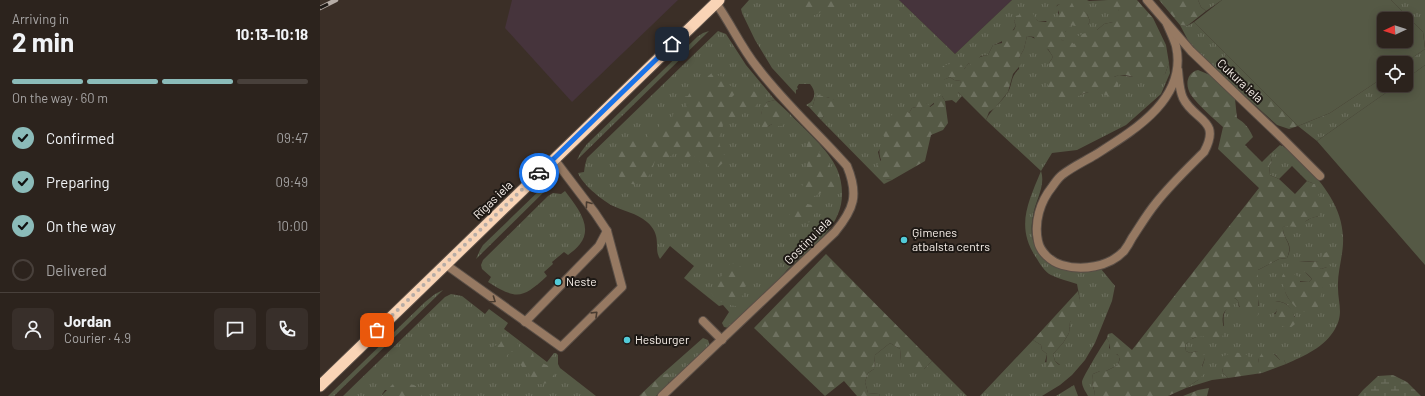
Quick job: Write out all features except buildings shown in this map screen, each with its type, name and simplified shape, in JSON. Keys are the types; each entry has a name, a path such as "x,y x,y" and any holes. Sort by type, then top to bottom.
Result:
{"highway":[{"name":"Rīgas iela","path":"320,386 717,2"}],"street":[{"name":"Cukura iela","path":"1147,0 1165,19 1191,51 1320,176"},
{"name":"Gostiņu iela","path":"662,396 836,232 845,220 851,208 854,195 853,180 847,166 774,88 756,66 717,2"},
{"path":"1165,19 1176,46 1180,87 1183,99 1207,124 1210,132 1209,143 1204,152 1156,203 1124,251 1112,260 1099,265 1083,268 1068,267 1056,264 1045,255 1039,245 1036,233 1038,214 1048,193 1061,176 1116,142 1144,122 1160,106 1172,87 1178,70"},
{"path":"445,264 561,347 622,287 607,231 554,159"},
{"path":"525,322 599,246 607,231"},
{"path":"703,321 722,340"}],"shaded area":[{"path":"512,0 678,0 572,102 505,28"},
{"path":"899,0 1012,0 955,54"}],"green space":[{"path":"749,0 899,0 955,54 1012,0 1108,0 1119,10 1113,22 1104,24 1097,30 1085,33 1074,44 1061,40 1071,25 1088,25 1090,21 1087,14 1061,4 1057,5 1056,10 1059,10 1058,13 1060,17 1054,21 1038,21 1024,16 1016,17 1014,22 1016,25 1012,32 1007,38 993,45 988,55 981,56 970,66 969,63 964,69 943,80 950,77 954,80 961,81 958,92 962,96 956,103 952,100 945,101 942,96 929,107 926,103 918,104 916,107 912,108 909,114 878,152 885,179 892,180 884,184 821,120 824,116 831,113 834,100 829,97 815,98 813,105 809,107 806,105 813,100 814,95 813,88 810,84 799,84 796,94 772,68 755,40 742,13 741,9"},
{"path":"799,0 848,0 841,7 826,7 816,15 812,16 803,12"},
{"path":"1108,0 1137,0 1153,18 1166,45 1169,63 1165,74 1145,83 1126,75 1114,77 1118,83 1119,90 1111,98 1100,93 1089,92 1079,95 1070,103 1056,105 1046,96 1049,77 1049,63 1053,57 1048,49 1038,47 1034,37 1027,36 1024,49 1019,58 1023,62 1013,74 1008,92 995,108 989,112 986,120 958,92 961,81 954,80 950,77 943,80 940,78 940,72 943,66 953,63 960,63 964,69 969,63 970,65 978,58 988,55 993,45 1002,43 1002,36 1006,32 1014,30 1016,25 1014,22 1016,16 1019,15 1021,9 1028,7 1038,21 1046,22 1049,18 1053,21 1059,17 1059,10 1056,10 1057,5 1072,3 1075,9 1081,9 1087,14 1090,21 1088,25 1071,25 1065,32 1065,37 1061,40 1070,41 1074,44 1078,36 1085,33 1086,30 1097,30 1104,24 1113,22 1112,16 1119,10 1107,7"},
{"path":"1159,0 1198,0 1201,7 1206,11 1187,26 1180,25"},
{"path":"1198,0 1222,0 1206,11 1201,7"},
{"path":"1222,0 1391,0 1403,12 1377,12 1377,48 1413,48 1413,22 1423,32 1425,49 1413,57 1413,56 1377,56 1377,82 1330,113 1298,126 1194,22"},
{"path":"1391,0 1425,0 1425,47 1423,32 1413,22 1413,12 1403,12"},
{"path":"1194,22 1226,54 1222,64 1224,77 1191,46 1180,25 1187,26"},
{"path":"709,31 577,160 587,144 697,37"},
{"path":"718,31 726,34 746,65 775,100 767,102 762,111 762,117 767,127 784,121 790,114 828,154 839,174 842,192 840,209 829,230 787,270 765,295 729,328 724,327 722,323 729,312 723,305 719,306 684,278 694,266 670,246 660,259 657,251 655,232 652,227 639,216 611,205 597,195 583,182 578,173 584,172 587,158"},
{"path":"1027,36 1042,44 1053,57 1049,63 1049,77 1076,96 1092,91 1104,93 1114,77 1119,75 1133,77 1165,74 1169,63 1170,73 1161,94 1126,125 1077,150 1052,153 1041,171 986,120 1003,99 1011,86 1013,77 1019,69 1019,58 1024,49"},
{"path":"1425,49 1425,65 1413,74 1413,57"},
{"path":"1226,54 1298,126 1289,129 1277,125 1224,77 1222,64"},
{"path":"1425,65 1425,265 1317,141 1387,92 1413,92 1413,74"},
{"path":"1198,70 1210,75 1235,99 1237,118 1246,126 1253,137 1245,145 1262,162 1270,154 1272,162 1269,166 1270,175 1279,179 1295,194 1307,181 1315,184 1322,206 1319,216 1309,219 1301,227 1283,227 1284,235 1289,245 1289,253 1287,258 1279,259 1258,270 1259,314 1251,319 1245,316 1235,298 1233,304 1224,314 1224,333 1220,341 1215,341 1211,336 1199,337 1193,338 1185,346 1186,351 1190,353 1197,351 1203,353 1205,358 1202,366 1204,374 1198,380 1186,388 1168,396 1095,396 1092,380 1093,374 1100,371 1106,371 1118,365 1120,358 1117,354 1112,354 1110,350 1107,338 1108,334 1112,333 1132,350 1259,188 1218,149 1223,127 1198,104 1188,88 1187,84 1189,77"},
{"path":"712,73 726,77 729,81 729,85 733,87 736,93 732,98 736,97 746,89 748,92 754,91 761,97 760,103 754,108 748,108 738,117 724,117 722,120 723,127 719,141 720,147 724,153 724,162 716,169 710,168 707,164 701,163 695,157 691,156 685,159 682,156 681,150 679,150 668,157 655,159 649,175 640,183 628,183 623,180 616,170 618,157 617,153 619,150 635,137 642,143 646,143 648,139 647,134 654,128 659,127 660,123 665,123 667,119 672,118 674,112 687,108 687,104 682,101 683,97 688,96 690,92 696,90 702,92 708,76"},
{"path":"1377,82 1377,92 1387,92 1317,141 1298,126 1330,113"},
{"path":"819,95 827,97 832,96 834,100 838,102 838,105 834,108 833,113 831,113 831,117 824,116 821,120 809,107 813,105 815,98"},
{"path":"938,96 942,96 945,101 948,123 943,130 931,135 925,161 892,180 885,179 878,173 877,165 881,160 879,151 882,144 886,140 883,135 883,125 901,108 909,113 912,108 916,107 922,98 930,107 934,104 934,100"},
{"path":"775,100 790,114 783,126 772,124 767,127 762,127 759,124 759,117 762,109 767,102"},
{"path":"808,141 811,141 821,149 819,153 821,156 818,160 821,160 824,157 828,158 830,167 828,173 831,176 830,179 835,186 811,197 806,196 801,190 804,180 807,177 805,172 807,168 807,160 805,156"},
{"path":"1280,145 1291,151 1319,181 1336,207 1342,226 1343,237 1338,275 1340,313 1338,324 1331,335 1320,346 1286,364 1284,360 1280,360 1275,354 1259,358 1258,363 1222,368 1223,373 1228,378 1212,380 1186,388 1198,380 1205,358 1197,351 1190,353 1186,351 1185,346 1189,340 1224,326 1225,311 1235,298 1238,301 1239,307 1259,306 1258,270 1279,259 1287,258 1289,253 1290,248 1284,235 1283,227 1289,225 1296,227 1311,218 1319,216 1315,184 1307,181 1292,166 1279,179 1270,175 1269,166 1272,162 1270,154","holes":["1319,261 1319,268 1321,269 1327,267 1322,288 1299,309 1287,297 1284,280 1309,282 1312,279 1299,262","1275,301 1283,302 1288,305 1295,317 1274,314 1277,311"]},
{"path":"1041,171 1042,182 1040,194 1034,210 1032,228 1036,248 1041,256 1057,267 1080,272 1101,269 1115,286 1112,301 1095,343 1085,360 1072,375 1060,385 1042,396 980,396 1033,340 1041,345 1042,350 1047,354 1045,362 1060,365 1055,361 1053,354 1063,343 1069,333 1070,322 1080,300 1077,284 1051,275 1047,272 1030,247 1025,226 1026,215 1028,204"},
{"path":"553,183 476,259 483,245 543,187"},
{"path":"565,191 582,216 584,223 584,237 579,245 568,255 564,252 552,262 553,264 544,272 547,276 525,293 513,294 506,292 488,282 491,277 482,269 481,265 483,260 548,196 553,193 561,194"},
{"path":"799,199 812,205 814,214 810,222 797,224 791,221 791,211"},
{"path":"1331,250 1336,250 1336,255 1332,261 1320,265 1321,269 1332,266 1333,271 1331,277 1325,279 1317,310 1307,312 1299,310 1292,304 1285,292 1282,276 1285,272 1291,270 1295,275 1300,277 1300,282 1309,282 1312,279 1298,265 1299,262 1319,261 1323,254"},
{"path":"826,254 932,361 924,369 910,371 901,361 900,349 890,343 875,355 874,369 868,373 865,382 868,393 879,394 880,396 857,396 844,381 825,396 754,328"},
{"path":"731,263 739,264 741,268 747,269 750,277 747,285 743,289 743,295 740,299 741,302 738,306 729,305 719,301 712,294 711,290 719,277 722,276 722,272 726,271 726,268"},
{"path":"443,290 334,396 328,396 425,302"},
{"path":"1078,291 1080,300 1079,312 1070,322 1069,333 1063,343 1053,354 1055,361 1060,366 1051,372 1046,369 1047,354 1042,350 1041,345 1033,340"},
{"path":"451,294 462,296 485,314 489,309 508,323 504,329 547,362 554,353 556,353 558,355 558,364 560,368 596,396 422,396 422,390 385,390 381,396 343,396 445,297"},
{"path":"1275,301 1287,305 1294,315 1295,324 1289,329 1272,320 1277,311 1274,304"},
{"path":"506,337 510,340 514,339 519,347 533,353 534,358 530,364 533,365 539,362 551,368 554,372 554,379 545,384 537,384 528,372 523,369 515,353 513,352 509,352 506,358 496,358 492,352 494,346 500,344 501,340"},
{"path":"703,338 708,340 710,346 669,385 668,381 660,376"},
{"path":"1107,338 1109,348 1120,357 1118,365 1106,371 1100,371 1093,374 1092,380 1095,396 1088,396 1082,382"},
{"path":"890,343 900,349 901,361 924,369 932,361 967,396 880,396 879,394 868,393 865,382 868,373 874,369 875,355"},
{"path":"1272,352 1280,360 1284,360 1286,364 1262,373 1228,378 1218,364 1218,358 1236,353 1247,355 1253,363 1258,363 1262,353"},
{"path":"668,373 670,376 668,381 669,385 656,396 639,396 660,376"},
{"path":"1393,375 1407,382 1421,396 1358,396 1378,376"},
{"path":"400,382 414,385 422,390 422,396 381,396 393,384"},
{"path":"1074,385 1078,396 1056,396"},
{"path":"1209,388 1207,396 1183,396 1198,390"}],"railway":[{"path":"320,8 336,0"}],"way so far":[{"path":"377,330 539,173"}],"place":[{"name":"Ģimenes atbalsta centrs","path":"904,240"},
{"name":"Neste","path":"558,282"},
{"name":"Hesburger","path":"627,340"}],"route":[{"path":"539,173 672,44"}]}
